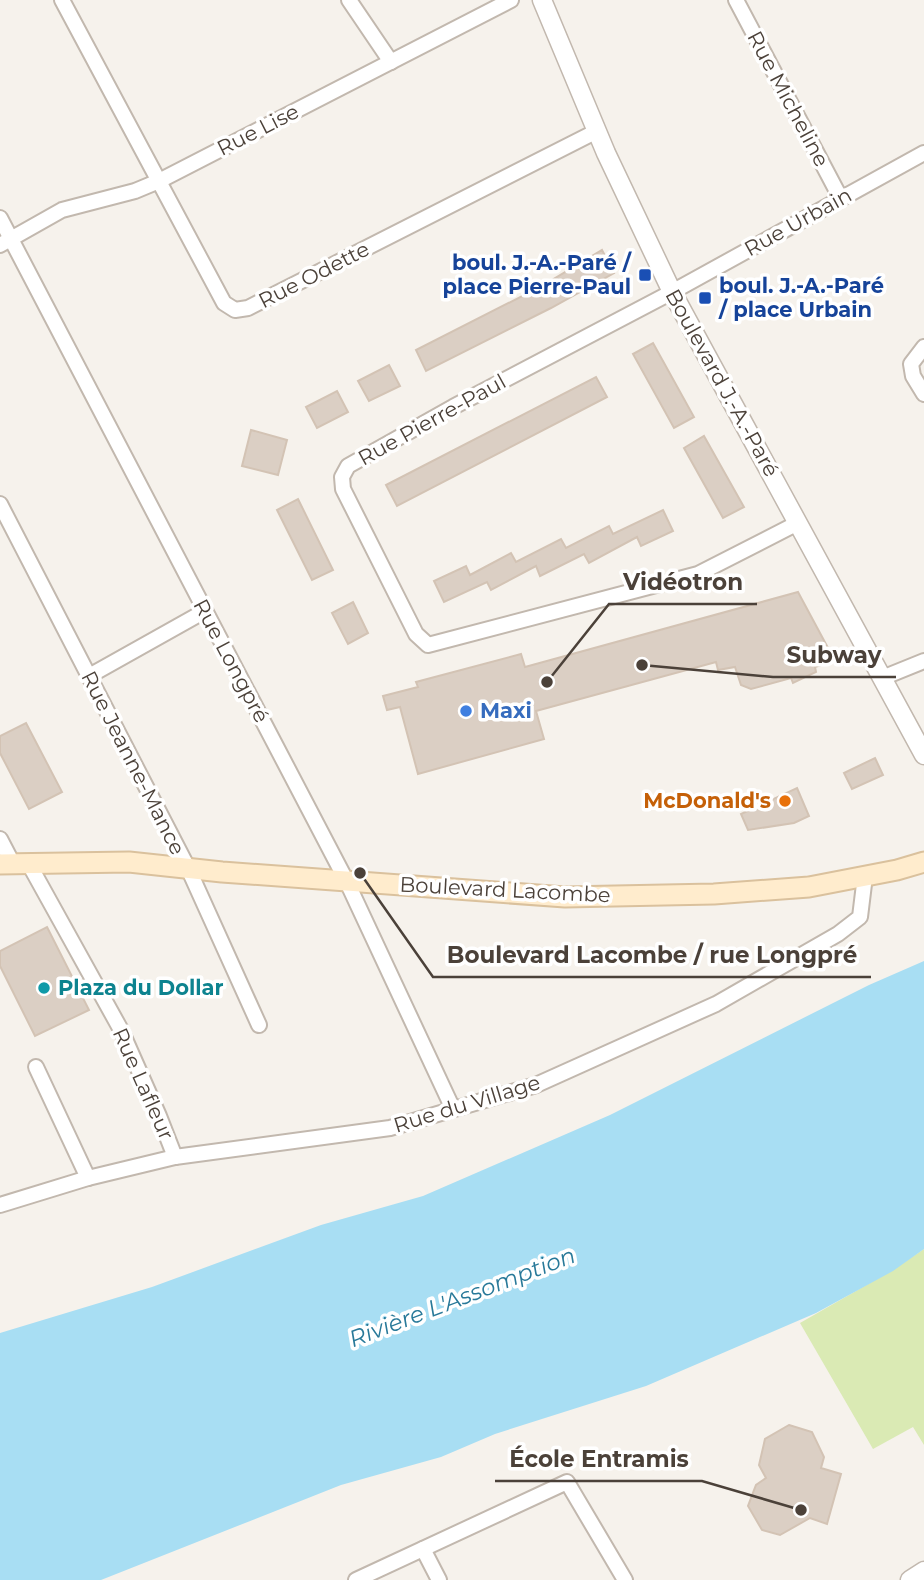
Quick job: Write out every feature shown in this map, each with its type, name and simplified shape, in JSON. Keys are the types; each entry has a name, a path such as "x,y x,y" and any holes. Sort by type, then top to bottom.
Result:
{"main road":[{"name":"Boulevard Lacombe","path":"14,864 129,862 565,897 672,895 810,887 924,862"}],"street":[{"name":"Rue Odette","path":"62,0 225,303 235,310 248,309 597,131"},
{"path":"349,0 391,62"},
{"name":"Rue Lise","path":"5,242 62,210 135,191 159,181 511,0"},
{"name":"Boulevard J.-A.-Paré","path":"542,0 597,131 672,292 924,755"},
{"name":"Rue Micheline","path":"736,0 841,199"},
{"name":"Rue Urbain","path":"672,292 924,153"},
{"name":"Rue Longpré","path":"0,218 5,242 205,611 347,881 453,1109"},
{"name":"Rue Pierre-Paul","path":"672,292 453,407 348,466 342,477 343,489 416,634 428,645 698,574 797,521"},
{"path":"924,346 911,364 913,376 924,394"},
{"name":"Rue Jeanne-Mance","path":"0,503 188,868 259,1025"},
{"path":"89,676 205,611"},
{"path":"882,678 924,662"},
{"name":"Rue Lafleur","path":"0,839 121,1030 174,1157"},
{"name":"Rue du Village","path":"0,1205 88,1178 174,1157 390,1128 536,1085 727,997 838,934 860,917 864,876"},
{"path":"36,1068 88,1178"},
{"path":"356,1580 566,1482 625,1580"},
{"path":"423,1549 439,1580"},
{"path":"910,1580 924,1571"}],"green space":[{"path":"924,1249 924,1445 913,1427 873,1449 800,1323"}],"water":[{"name":"Rivière L'Assomption","path":"924,961 924,1249 893,1271 816,1313 646,1386 495,1434 441,1457 341,1485 101,1580 0,1580 0,1333 152,1287 321,1225 423,1196 610,1115 869,985"}],"building":[{"path":"602,250 614,273 426,371 416,350 540,287"},
{"path":"653,343 694,417 674,428 633,354"},
{"path":"389,365 400,386 369,401 358,381"},
{"path":"596,377 607,397 397,506 386,485"},
{"path":"337,391 348,412 317,428 306,407"},
{"path":"251,430 287,440 278,475 242,466"},
{"path":"704,436 744,507 723,518 684,448"},
{"path":"298,499 333,570 312,580 277,510"},
{"path":"663,510 673,531 641,546 637,537 589,563 584,554 540,576 536,566 491,590 487,582 444,602 434,581 466,566 470,575 511,553 516,562 561,539 566,548 609,526 613,534"},
{"path":"798,592 835,661 815,667 816,672 793,683 791,678 751,689 741,685 735,667 718,670 716,662 536,711 544,739 418,774 400,707 387,710 383,696 418,687 416,682 521,654 525,667"},
{"path":"353,602 368,633 348,644 332,613"},
{"path":"26,723 62,792 29,809 0,753 0,736"},
{"path":"875,758 883,775 852,789 844,773"},
{"name":"McDonald's","path":"797,788 809,816 794,823 748,830 741,814"},
{"name":"Plaza du Dollar","path":"47,927 89,1010 35,1036 0,966 0,951"},
{"path":"789,1425 812,1432 824,1457 821,1468 841,1474 827,1524 810,1518 780,1535 762,1530 748,1506 756,1485 766,1478 759,1465 765,1439"}],"place":[{"name":"boul. J.-A.-Paré / place Pierre-Paul","path":"645,275"},
{"name":"boul. J.-A.-Paré / place Urbain","path":"705,298"},
{"name":"Subway","path":"642,665"},
{"name":"Vidéotron","path":"547,682"},
{"name":"Maxi","path":"466,711"},
{"name":"McDonald's","path":"785,801"},
{"name":"Boulevard Lacombe / rue Longpré","path":"360,873"},
{"name":"Plaza du Dollar","path":"44,988"},
{"name":"École Entramis","path":"801,1510"}]}
